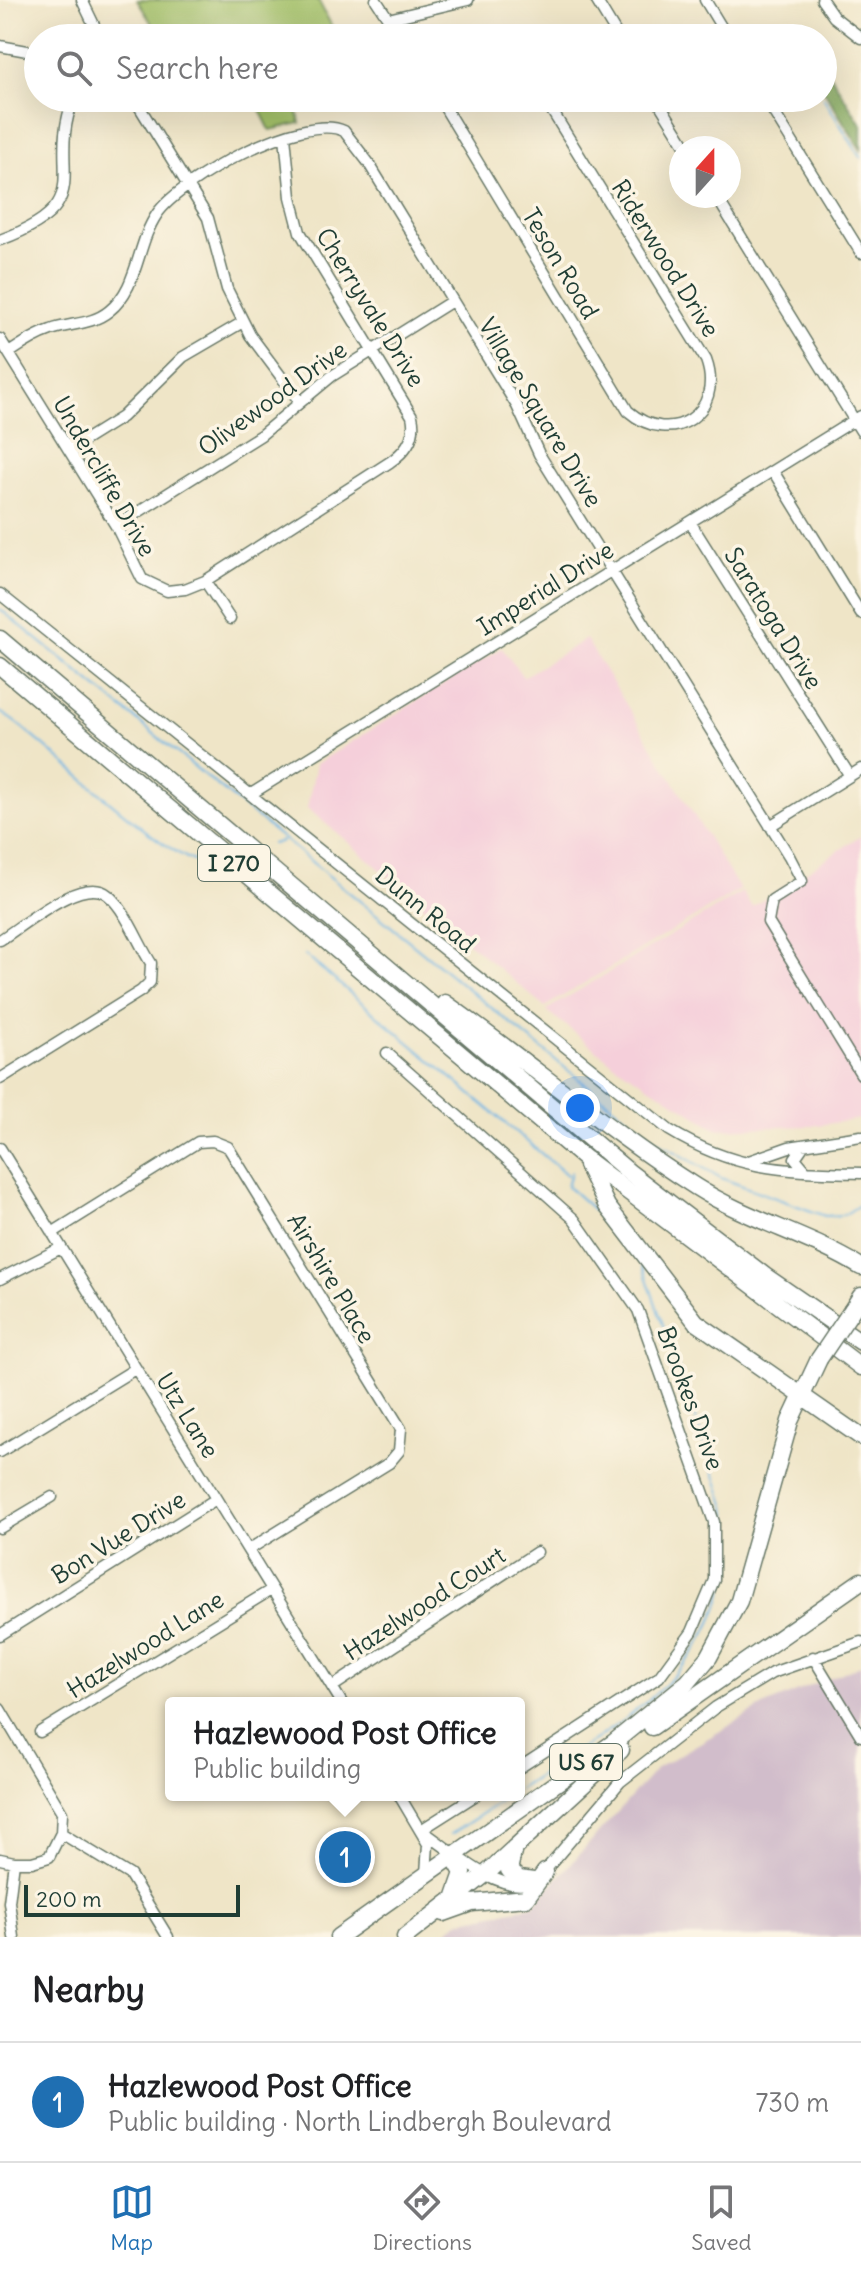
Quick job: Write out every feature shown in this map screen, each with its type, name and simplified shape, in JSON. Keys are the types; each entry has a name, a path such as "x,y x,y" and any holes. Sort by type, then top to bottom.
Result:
{"highway":[{"name":"I 270","path":"0,639 670,1205 861,1342"},
{"name":"I 270","path":"0,666 585,1159 861,1367"},
{"path":"365,947 699,1189 858,1261"},
{"path":"585,1159 607,1206 688,1312 715,1337 861,1437"},
{"name":"US 67","path":"338,1937 637,1726 688,1682 709,1657 739,1601 790,1421 801,1393 856,1303"},
{"path":"752,1362 782,1392 790,1421"},
{"name":"US 67","path":"405,1937 487,1873 629,1743 861,1581"},
{"path":"515,1847 509,1870 519,1879 539,1876"},
{"path":"452,1854 463,1873 453,1900"},
{"path":"427,1920 472,1903 526,1898 539,1876"}],"street":[{"path":"82,0 94,24"},
{"path":"376,0 391,24"},
{"path":"388,19 468,0"},
{"path":"596,0 611,24"},
{"path":"705,0 720,24"},
{"path":"822,0 834,17 861,38"},
{"path":"0,46 24,50"},
{"path":"0,240 38,225 56,209 63,196 67,172 65,125 69,112"},
{"path":"143,112 214,230 227,289 243,322 261,352 300,402"},
{"name":"Teson Road","path":"447,112 622,402 639,420 666,429"},
{"name":"Riderwood Drive","path":"553,112 699,348 710,373 706,398 700,409 689,420 666,429"},
{"path":"665,112 680,136"},
{"path":"774,112 861,253"},
{"name":"Village Square Drive","path":"9,353 41,333 95,320 117,304 126,293 157,214 190,186 261,144 330,127 344,131 368,162 517,406 539,454 802,881 772,900 768,922 861,1074"},
{"name":"Cherryvale Drive","path":"205,581 390,462 409,444 414,424 374,351 300,232 291,197 285,136"},
{"path":"724,208 858,418 861,431"},
{"name":"Olivewood Drive","path":"116,526 261,435 348,365 452,301"},
{"path":"69,450 122,417 183,357 243,322"},
{"name":"Undercliffe Drive","path":"0,339 116,526 137,571 149,583 175,591 205,581"},
{"name":"Imperial Drive","path":"251,794 858,418"},
{"path":"773,471 861,614"},
{"name":"Saratoga Drive","path":"690,522 850,776"},
{"path":"205,581 230,619"},
{"name":"Dunn Road","path":"0,594 656,1121 698,1148 742,1163 808,1172 861,1173"},
{"path":"770,826 861,769"},
{"path":"0,940 80,890 90,887 111,897 151,963 151,973 141,991 0,1079"},
{"name":"Brookes Drive","path":"387,1053 574,1219 625,1288 638,1310 714,1522 714,1580 706,1605 678,1655 659,1677 525,1764"},
{"path":"742,1163 789,1147 861,1136"},
{"name":"Airshire Place","path":"52,1233 198,1142 213,1141 228,1147 401,1429 402,1440 389,1463 248,1550"},
{"path":"804,1145 795,1158 808,1172"},
{"path":"774,1168 775,1160 789,1147"},
{"name":"Utz Lane","path":"0,1148 338,1697"},
{"path":"0,1279 61,1248"},
{"path":"0,1452 135,1369"},
{"path":"0,1528 52,1497"},
{"name":"Bon Vue Drive","path":"0,1635 216,1499"},
{"name":"Hazelwood Court","path":"332,1687 537,1552"},
{"name":"Hazelwood Lane","path":"40,1732 271,1590"},
{"path":"421,1830 452,1854 519,1886 539,1876 607,1795 636,1768 755,1682 813,1657 861,1642"},
{"path":"813,1657 861,1736"},
{"path":"0,1709 59,1805 61,1833 49,1857 32,1862 0,1859"},
{"path":"403,1801 421,1830 429,1851 426,1874"},
{"path":"421,1830 467,1801"},
{"path":"61,1833 130,1875 168,1937"},
{"path":"14,1862 9,1902 14,1937"}],"shaded area":[{"path":"586,639 740,890 545,1007 307,808 316,764 502,648 523,677"},
{"path":"861,836 861,1119 811,1126 717,1129 614,1064 546,1010 742,892 752,907"},
{"path":"861,1665 861,1937 440,1937 459,1921 533,1906 657,1768 765,1705"}],"green space":[{"path":"137,0 318,0 331,24 152,24"},
{"path":"837,85 861,124 861,150 837,111"},
{"path":"261,112 298,112 300,123 270,130"}],"waterway":[{"path":"832,112 861,158"},
{"path":"0,609 653,1139 721,1178 825,1216 844,1215 861,1204"},
{"path":"0,712 141,827 196,862 214,865"},
{"path":"272,844 282,841"},
{"path":"305,955 567,1175"},
{"path":"571,1172 567,1186 614,1228"},
{"path":"525,1785 601,1736 672,1678 699,1644 718,1605 728,1560 726,1507 642,1264"},
{"path":"451,1834 502,1801"}],"place":[{"name":"Hazlewood Post Office","path":"345,1857"}]}
